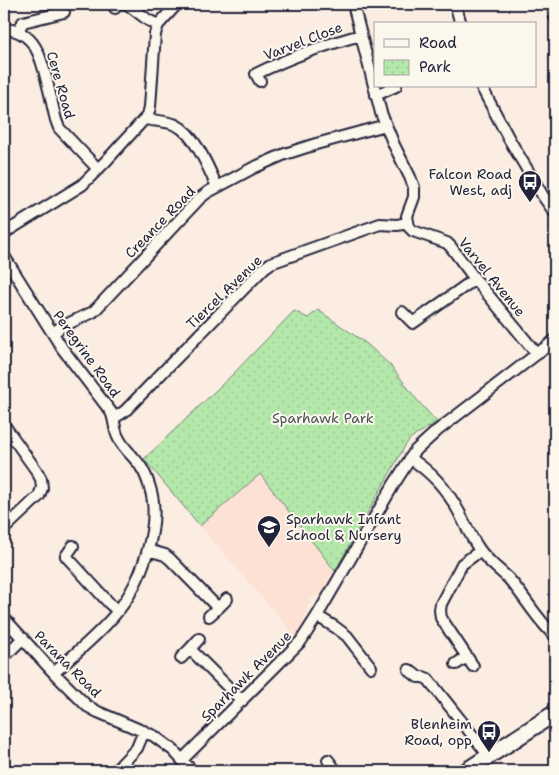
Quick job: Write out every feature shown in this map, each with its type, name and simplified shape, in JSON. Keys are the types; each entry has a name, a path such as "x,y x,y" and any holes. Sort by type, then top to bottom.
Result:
{"main road":[{"path":"479,765 555,713"}],"street":[{"path":"127,4 158,25"},
{"path":"4,233 82,185 145,120 150,107 154,34 158,25 177,4"},
{"path":"352,4 374,87"},
{"path":"455,4 460,22"},
{"path":"552,4 555,17"},
{"path":"18,32 23,22 64,12"},
{"name":"Cere Road","path":"4,29 18,32 34,44 40,54 59,128 98,169"},
{"name":"Varvel Close","path":"255,74 315,48 361,35"},
{"path":"374,88 381,113 414,187 414,197 407,216 408,223"},
{"path":"376,95 392,88"},
{"path":"482,88 509,139 555,213"},
{"path":"145,120 166,122 186,131 193,139 217,187"},
{"name":"Creance Road","path":"52,333 93,312 200,198 217,187 285,154 386,125"},
{"name":"Varvel Avenue","path":"408,223 409,228 413,231 451,246 475,279 537,354"},
{"name":"Tiercel Avenue","path":"114,418 125,411 271,264 380,224 397,225 408,223"},
{"name":"Peregrine Road","path":"4,256 62,348 111,412 118,437 142,467 154,503 154,521 148,550 136,582 127,599 108,623 54,673"},
{"path":"402,312 415,325 475,279"},
{"name":"Sparhawk Avenue","path":"182,760 301,641 415,451 555,340"},
{"path":"4,425 36,470 41,479 42,488 39,496 4,529"},
{"path":"410,458 438,480 451,499 480,551 509,580 555,636"},
{"path":"74,546 66,556 118,611"},
{"path":"148,550 165,555 170,559 218,608"},
{"path":"456,664 470,662 438,617 441,604 457,571 462,564 480,551"},
{"path":"210,616 227,599"},
{"path":"317,616 347,636 371,667"},
{"name":"Parana Road","path":"4,618 87,706 154,736 172,750 192,771"},
{"path":"4,657 22,638"},
{"path":"181,658 199,639"},
{"path":"190,649 242,701"},
{"path":"409,670 418,677 428,679 479,765"},
{"path":"115,771 137,748 144,731"},
{"path":"328,760 336,771"}],"shaded area":[{"name":"Sparhawk Infant School & Nursery","path":"260,474 335,571 320,594 310,600 303,625 295,636 200,526"}],"green space":[{"name":"Sparhawk Park","path":"318,310 367,344 392,367 417,400 437,422 411,438 405,446 335,571 260,474 200,526 144,459 233,374 294,311 308,318"}],"place":[{"name":"Falcon Road West, adj","path":"530,203"},
{"name":"Sparhawk Infant School & Nursery","path":"269,548"},
{"name":"Blenheim Road, opp","path":"489,753"}]}
